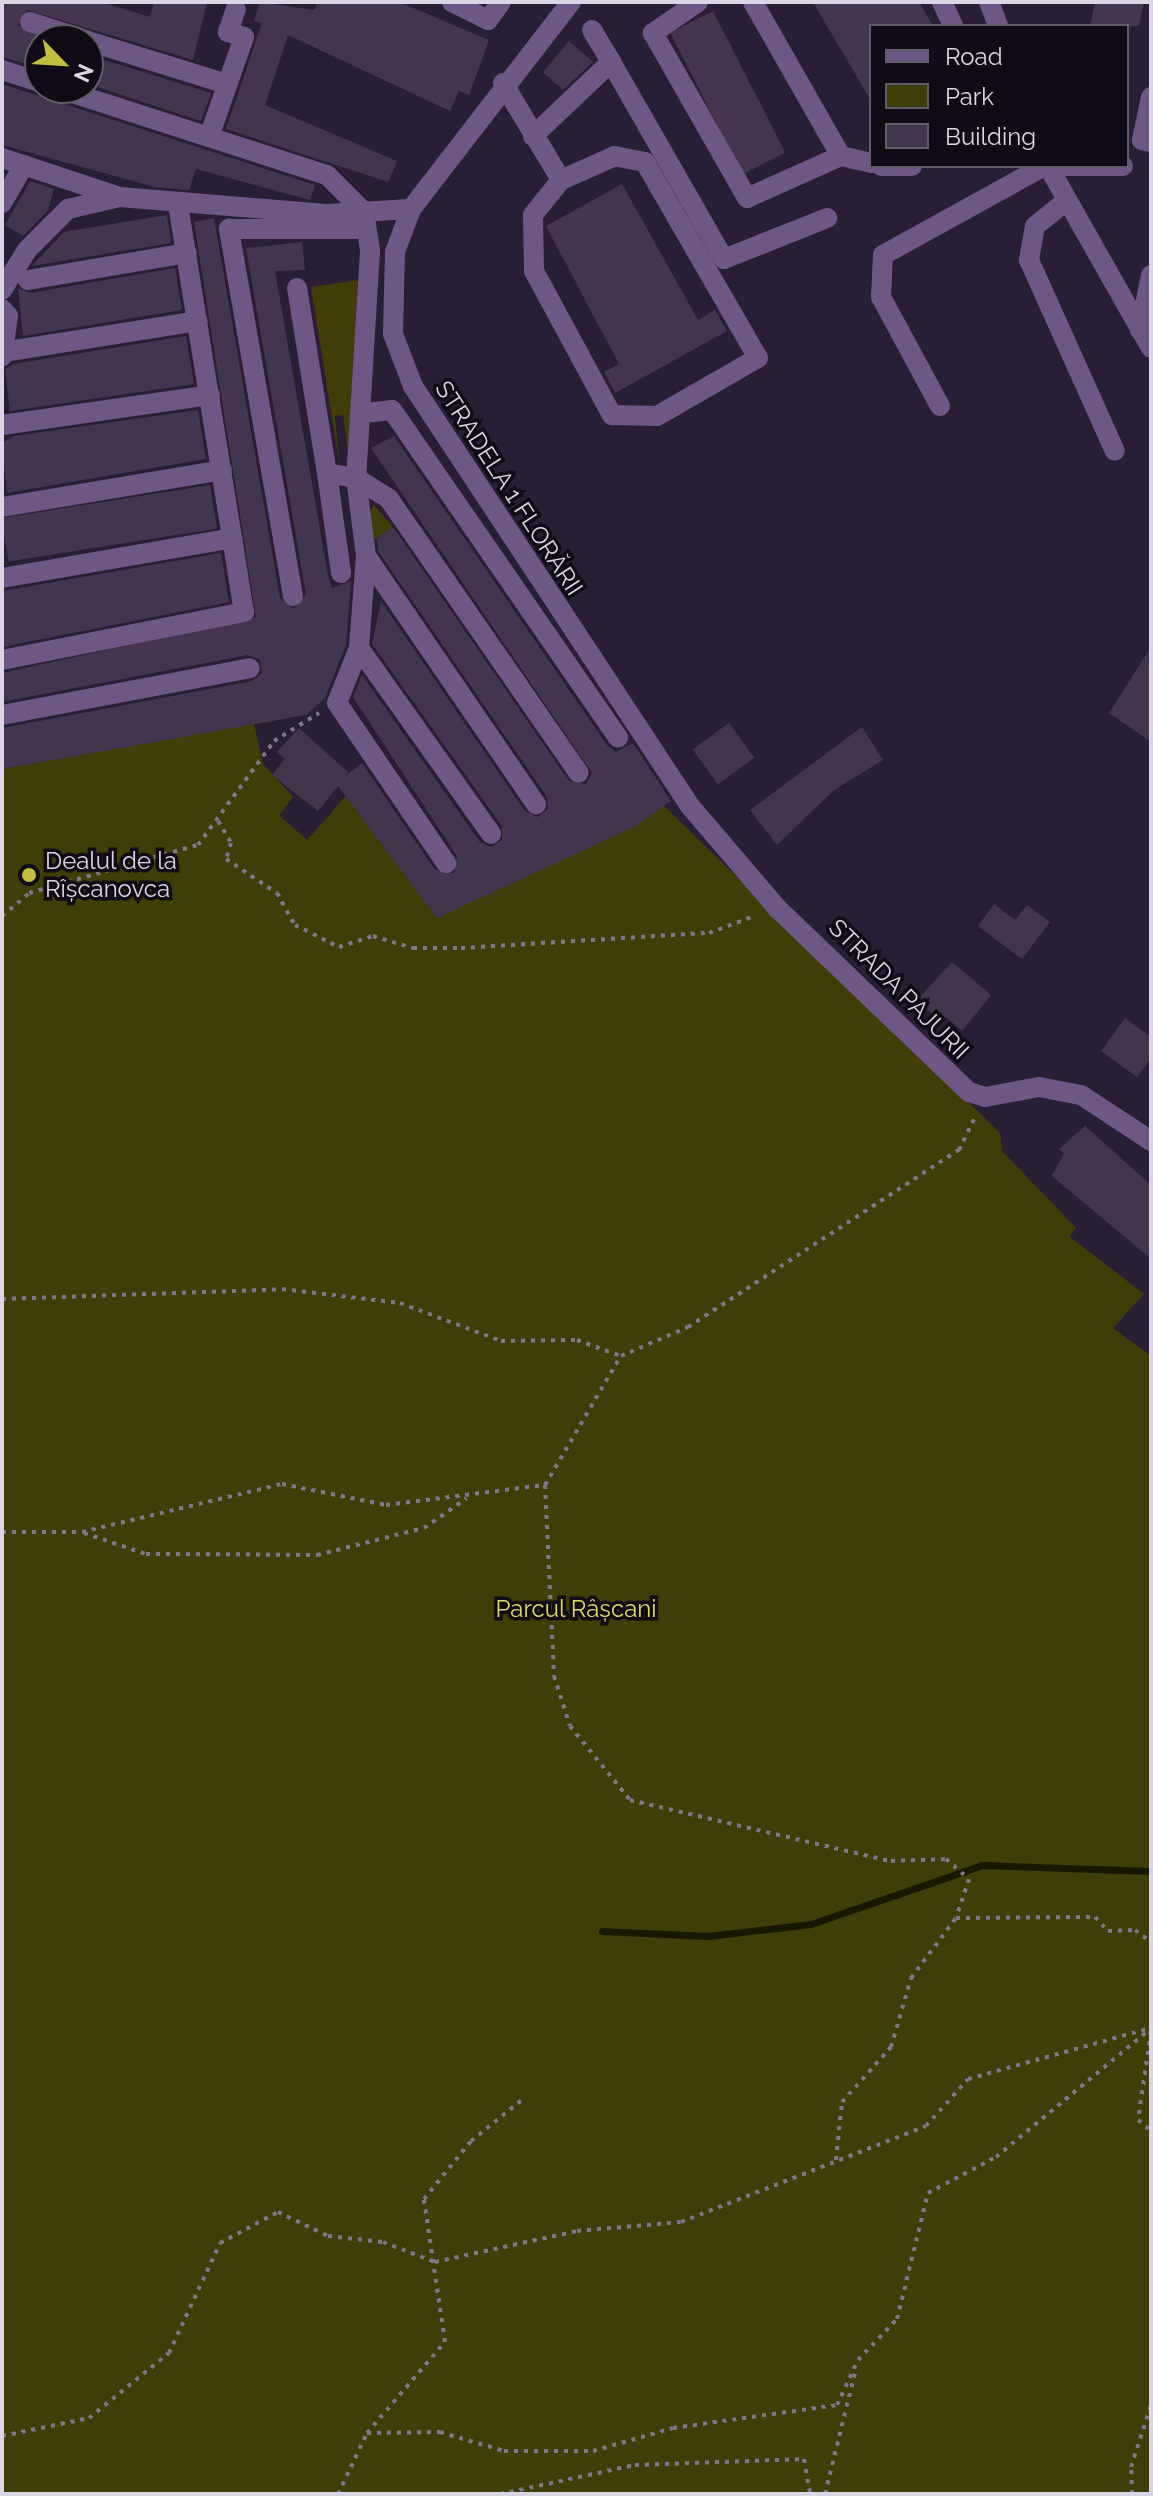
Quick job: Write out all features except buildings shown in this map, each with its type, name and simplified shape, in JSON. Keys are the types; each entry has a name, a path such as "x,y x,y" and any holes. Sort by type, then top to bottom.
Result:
{"street":[{"path":"452,2 488,20 501,2"},
{"name":"STRADELA 1 FLORĂRII","path":"571,2 503,83 411,209 395,252 393,321 413,386 665,769"},
{"path":"698,2 653,33 747,198 841,156 869,163"},
{"path":"753,2 841,156"},
{"path":"942,2 952,24"},
{"path":"989,2 997,24"},
{"path":"209,137 244,37 228,32 236,9"},
{"path":"30,22 36,24"},
{"path":"592,30 724,259 827,218"},
{"path":"104,45 227,84"},
{"path":"533,136 611,62"},
{"path":"2,70 24,77"},
{"path":"503,83 561,180"},
{"path":"1129,162 1151,144 1142,140 1151,97"},
{"path":"104,103 327,175 364,221 370,251 364,413 356,478 366,556 359,648 337,703 446,863"},
{"path":"615,156 645,162 758,358 657,416 612,415 541,293 529,252 533,215 561,180 615,156"},
{"path":"2,158 120,197 364,221"},
{"path":"2,203 24,165"},
{"path":"940,406 881,297 883,255 1042,168"},
{"path":"1047,168 1146,339"},
{"path":"2,290 27,250 68,209 120,197"},
{"path":"1066,201 1035,226 1029,260 1115,451"},
{"path":"2,660 244,612 178,204"},
{"path":"293,596 229,229 364,221 411,209"},
{"path":"28,280 187,253"},
{"path":"1146,339 1151,275"},
{"path":"297,288 341,573"},
{"path":"2,309 8,316 2,354 198,321"},
{"path":"2,425 210,395"},
{"path":"364,413 392,410 618,738"},
{"path":"2,507 222,470"},
{"path":"327,473 356,478 389,499 579,773"},
{"path":"2,578 233,538"},
{"path":"366,556 536,804"},
{"path":"359,648 491,834"},
{"path":"2,715 250,668"},
{"name":"STRADA PAJURII","path":"665,769 777,908 846,966 955,1082 985,1097"},
{"path":"985,1097 1015,1087 1081,1095 1151,1141"}],"path":[{"path":"2,916 29,893 198,845 274,741 337,703"},
{"path":"218,821 231,843 226,859 277,893 295,925 339,947 373,936 413,948 461,948 709,933 777,908"},
{"path":"836,2160 842,2102 891,2047 911,1978 956,1918 969,1879 946,1859 891,1861 630,1800 570,1726 554,1676 545,1485 621,1356 688,1327 959,1150 985,1097"},
{"path":"2,1299 282,1289 400,1303 501,1341 577,1340 621,1356"},
{"path":"2,1532 82,1532 282,1484 386,1505 467,1498 545,1485"},
{"path":"82,1532 146,1554 317,1555 424,1528 467,1498"},
{"path":"956,1918 1095,1917 1108,1931 1135,1930 1151,1942"},
{"path":"2,2436 89,2418 169,2353 220,2243 278,2212 328,2236 383,2242 435,2262 577,2231 681,2222 926,2126 968,2079 1151,2028"},
{"path":"1151,2028 1138,2120 1151,2131"},
{"path":"367,2433 440,2432 504,2451 593,2451 673,2428 837,2405 858,2360 897,2319 928,2193 996,2157 1151,2028"},
{"path":"338,2494 367,2433 445,2342 424,2199 471,2141 523,2099"},
{"path":"825,2494 858,2360"},
{"path":"1132,2494 1131,2467 1151,2405"},
{"path":"500,2494 635,2465 789,2459 804,2459 810,2494"}],"green space":[{"path":"358,280 348,451 343,415 335,416 340,468 311,287"},
{"path":"374,505 393,527 374,540 369,512"},
{"name":"Parcul Râșcani","path":"254,724 263,764 293,797 279,815 307,840 346,796 437,918 664,806 1000,1133 1002,1151 1076,1228 1069,1236 1144,1294 1113,1328 1151,1356 1151,2494 2,2494 2,769"}],"waterway":[{"path":"602,1931 708,1936 811,1924 982,1865 1151,1871"}],"place":[{"name":"Dealul de la Rîșcanovca","path":"29,875"}]}
